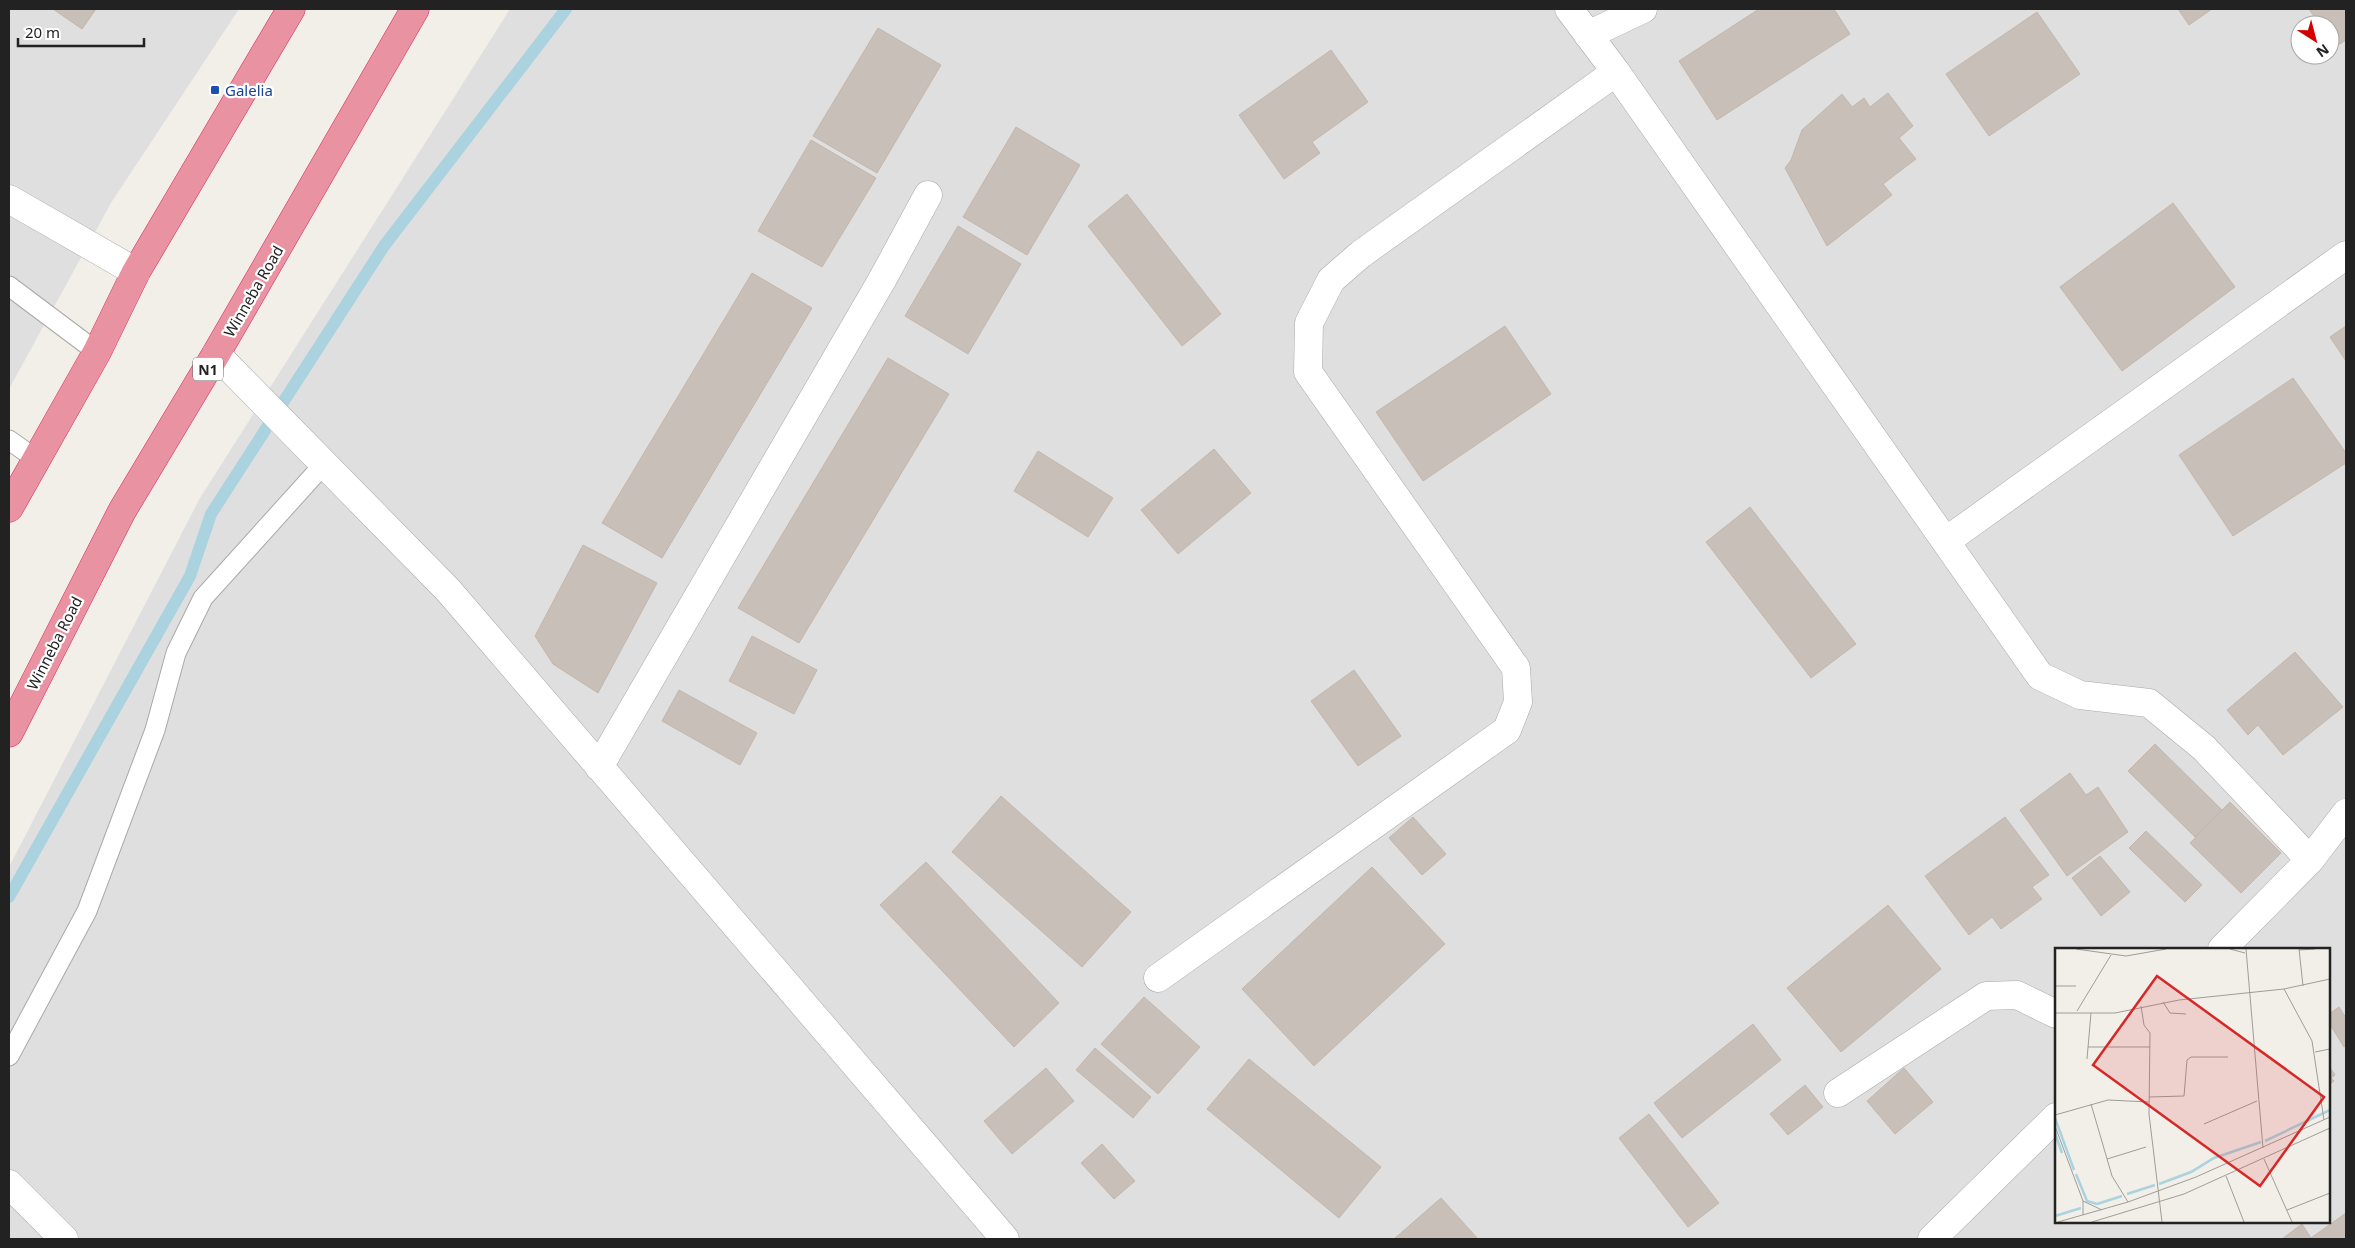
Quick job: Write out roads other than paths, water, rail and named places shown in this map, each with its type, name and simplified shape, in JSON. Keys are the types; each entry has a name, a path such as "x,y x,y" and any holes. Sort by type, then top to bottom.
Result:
{"highway":[{"path":"9,508 97,352 136,272 291,9"},
{"name":"Winneba Road","path":"9,733 122,510 216,354 414,9"}],"street":[{"path":"1569,9 1616,72 2040,676 2080,695 2149,704 2204,748 2310,860"},
{"path":"1588,35 1643,9"},
{"path":"1158,978 1507,730 1518,702 1516,668 1308,372 1309,323 1331,280 1361,254 1616,72"},
{"path":"599,767 882,280 928,194"},
{"path":"9,200 136,272"},
{"path":"1946,541 2346,255"},
{"path":"216,354 448,590 1005,1239"},
{"path":"2223,948 2310,860 2346,813"},
{"path":"1838,1093 1986,996 2017,994 2055,1013"},
{"path":"1932,1239 2055,1118"},
{"path":"9,1184 64,1239"}],"lane":[{"path":"9,286 97,352"},
{"path":"9,440 36,459"},
{"path":"9,1056 87,911 155,730 176,652 203,598 324,464"}],"waterway":[{"path":"9,897 190,576 211,514 384,246 566,9"}],"place":[{"name":"Galelia","path":"215,90"}]}
